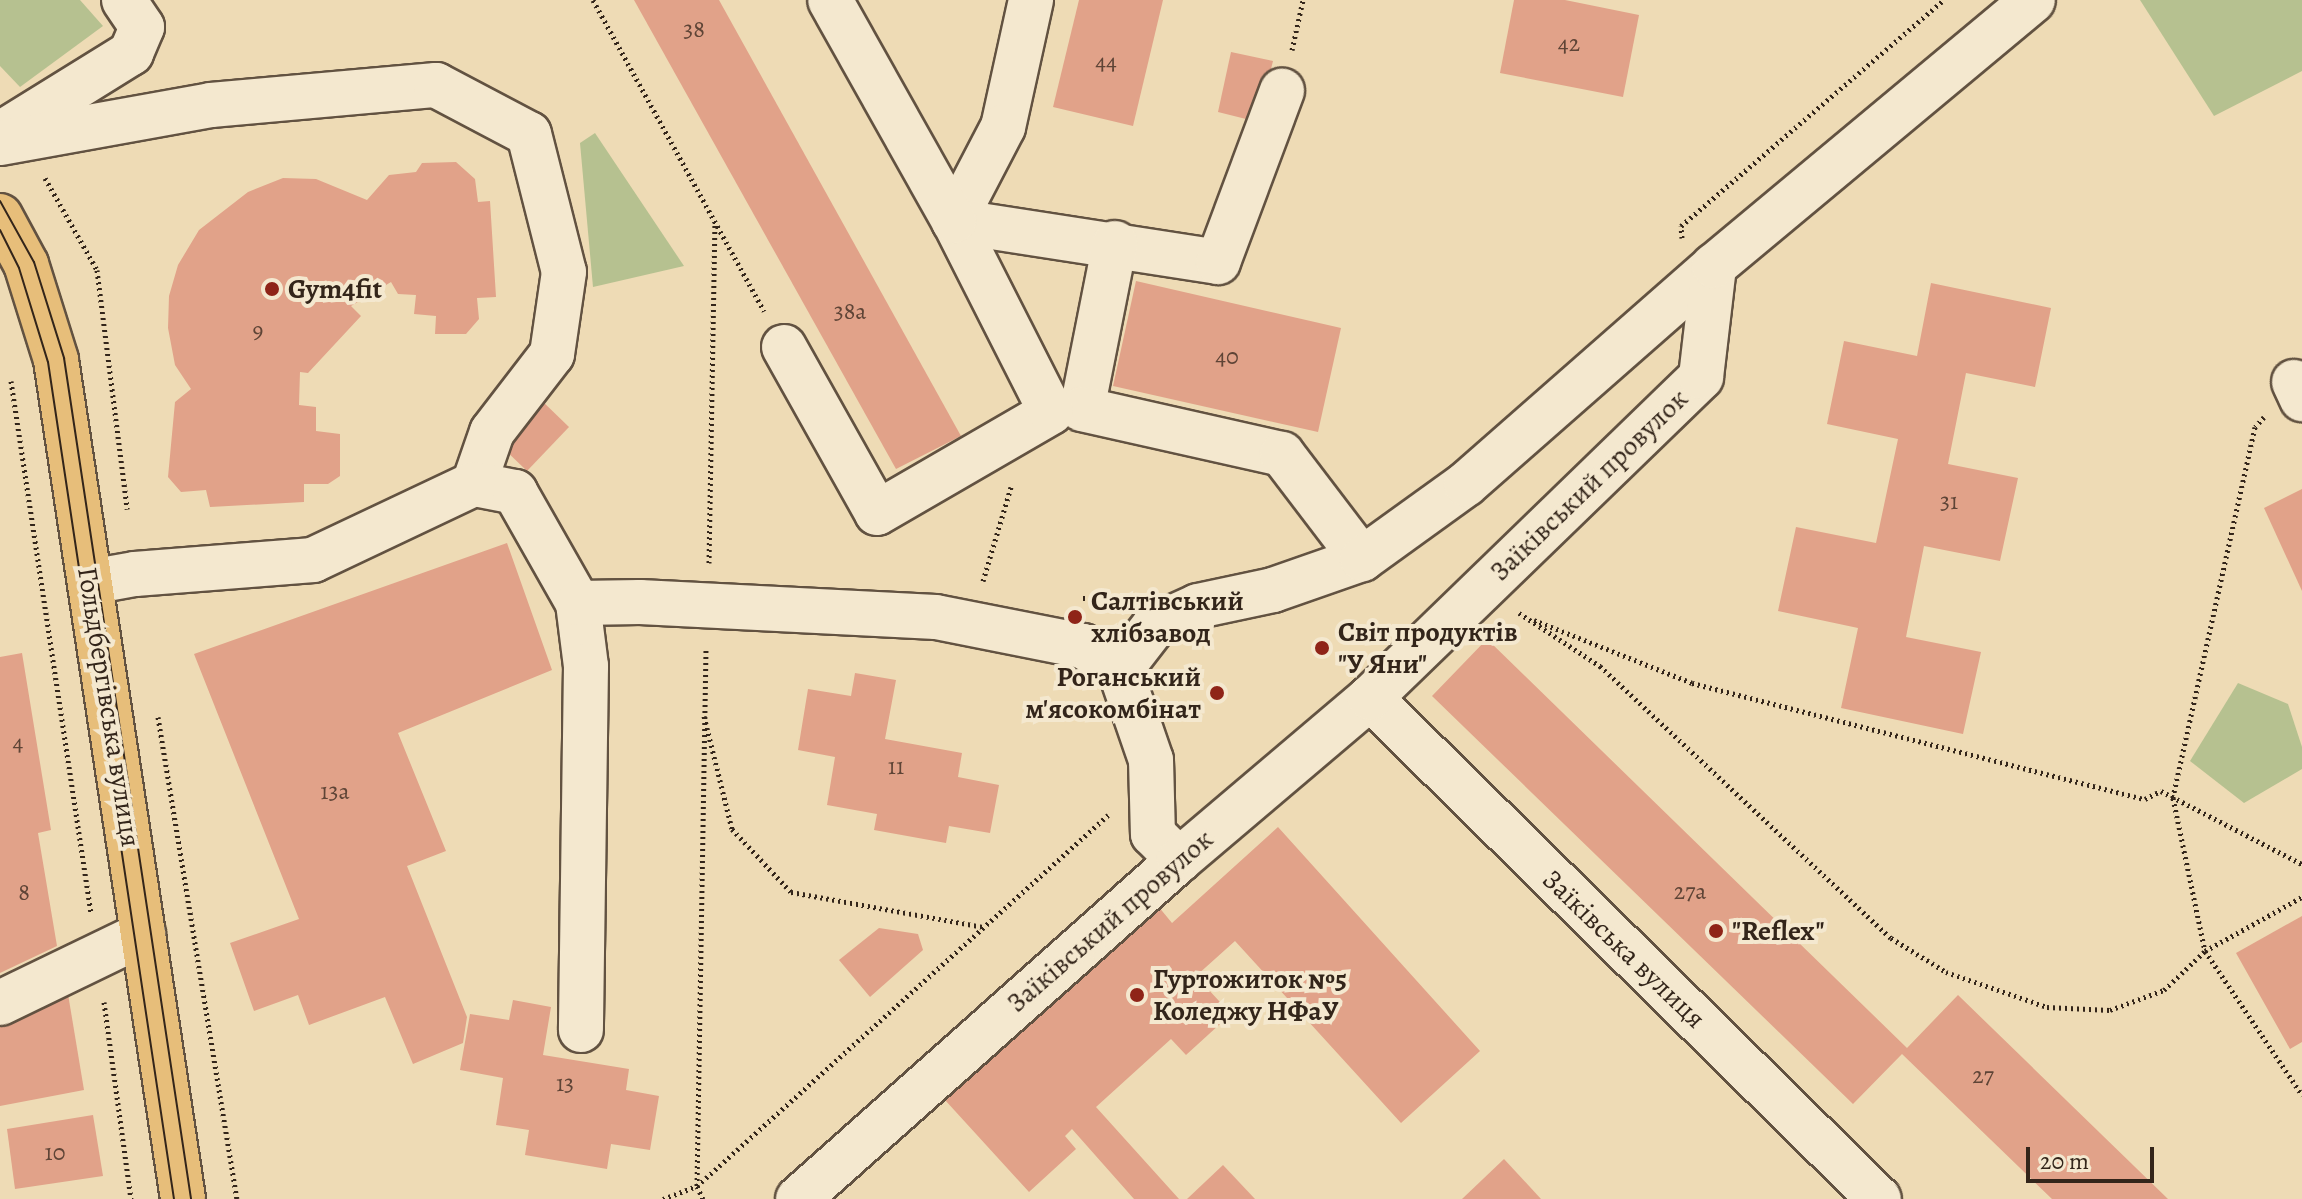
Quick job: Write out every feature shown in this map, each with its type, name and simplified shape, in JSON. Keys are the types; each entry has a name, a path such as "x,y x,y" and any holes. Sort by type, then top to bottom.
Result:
{"main road":[{"name":"Гольдбергівська вулиця","path":"3,220 26,264 56,360 183,1199"}],"street":[{"path":"0,135 11,124 131,53 142,27 124,0"},
{"path":"830,0 954,221 1052,416"},
{"path":"954,221 1003,127 1031,0"},
{"path":"1120,670 1154,626 1198,606 1273,590 1362,559 1466,484 1699,259 2033,0"},
{"path":"0,143 211,105 436,85 529,134 564,272 552,354 492,432 474,484"},
{"path":"954,221 1115,243 1218,262 1282,91"},
{"path":"1052,416 1115,243"},
{"name":"Заїківський провулок","path":"798,1199 1179,860 1370,698 1701,377 1699,259"},
{"path":"784,347 877,513 1052,416 1282,454 1362,559"},
{"path":"90,582 135,574 313,560 474,484 515,492 578,603 586,666 581,1030"},
{"path":"578,603 708,605 936,617 1083,646 1120,670 1151,760 1153,834 1179,860"},
{"name":"Заїківська вулиця","path":"1370,698 1879,1199"},
{"path":"0,1003 143,934"}],"path":[{"path":"593,0 784,347"},
{"path":"1699,259 1681,226 1944,0"},
{"path":"703,1199 697,1186 702,707 708,605 715,224"},
{"path":"9,365 98,954 131,1199"},
{"path":"2298,391 2255,427 2173,798 2205,951 2302,1095"},
{"path":"995,588 981,586 1025,444 1052,416"},
{"path":"1481,589 1600,666 1891,938 1946,972 2047,1007 2110,1010 2164,990 2205,951 2302,897"},
{"path":"1076,598 1124,598"},
{"path":"1521,614 1692,683 2145,799 2161,791 2302,864"},
{"path":"702,707 732,829 791,892 984,927"},
{"path":"663,1199 697,1186 1151,777"}],"green space":[{"path":"0,0 80,0 103,26 20,87 0,66"},
{"path":"2140,0 2302,0 2302,71 2214,116"},
{"path":"595,133 684,266 593,287 580,143"},
{"path":"2238,683 2288,704 2302,747 2302,769 2244,803 2190,761"}],"building":[{"path":"634,0 719,0 961,436 896,469"},
{"path":"1079,0 1163,0 1133,126 1053,107"},
{"path":"1514,0 1565,0 1639,15 1623,97 1500,73"},
{"path":"1231,52 1273,61 1258,122 1218,112"},
{"path":"456,162 475,179 478,202 490,201 496,297 477,298 479,319 466,334 435,334 436,316 414,314 416,295 398,294 391,282 351,306 361,316 308,373 300,372 299,405 316,407 316,431 340,434 340,476 328,484 304,484 304,502 210,507 206,490 181,492 168,477 175,402 191,389 175,365 168,328 169,296 178,265 199,230 248,192 283,178 316,179 367,200 389,175 416,172 422,163"},
{"path":"1136,281 1341,328 1318,432 1113,386"},
{"path":"1931,283 2051,308 2035,387 1966,373 1948,464 2018,478 2000,561 1924,546 1906,637 1981,652 1963,734 1841,708 1858,628 1778,611 1796,527 1876,543 1898,439 1827,424 1844,341 1917,356"},
{"path":"539,398 569,427 527,471 497,442"},
{"path":"2302,489 2302,591 2264,508"},
{"path":"507,543 552,670 398,733 446,851 407,866 467,1017 463,1043 413,1064 385,997 309,1025 298,995 254,1011 230,943 299,919 194,654"},
{"path":"1487,639 1907,1048 1958,995 2168,1199 2052,1199 1902,1054 1853,1104 1432,696"},
{"path":"22,653 51,830 38,833 57,946 0,973 0,657"},
{"path":"855,673 896,680 885,739 962,753 958,777 999,785 990,833 949,826 946,843 874,830 877,814 827,805 835,757 798,750 808,689 851,696"},
{"name":"Гуртожиток №5 Коледжу НФаУ","path":"1278,827 1480,1051 1401,1123 1235,941 1196,976 1231,1014 1186,1055 1171,1039 1096,1107 1179,1199 1134,1199 1072,1129 1065,1136 1076,1149 1029,1192 945,1100 1158,906 1172,923"},
{"path":"2302,916 2302,1042 2290,1049 2236,953"},
{"path":"879,928 918,934 923,950 870,997 839,960"},
{"path":"67,988 84,1090 0,1106 0,1025"},
{"path":"513,1000 551,1007 543,1055 629,1069 626,1090 659,1096 650,1150 611,1144 607,1169 525,1155 529,1130 496,1125 503,1078 460,1070 470,1014 509,1020"},
{"path":"93,1115 103,1176 15,1189 7,1129"},
{"path":"1504,1159 1541,1199 1462,1199"},
{"path":"1223,1165 1255,1199 1187,1199"}],"tram line":[{"path":"0,201 34,262 64,358 191,1199"},
{"path":"0,230 19,268 48,362 174,1199"}],"place":[{"name":"Gym4fit","path":"272,289"},
{"name":"Салтівський хлібзавод","path":"1075,617"},
{"name":"Світ продуктів \"У Яни\"","path":"1322,648"},
{"name":"Роганський м'ясокомбінат","path":"1217,693"},
{"name":"\"Reflex\"","path":"1716,931"},
{"name":"Гуртожиток №5 Коледжу НФаУ","path":"1137,995"}]}
